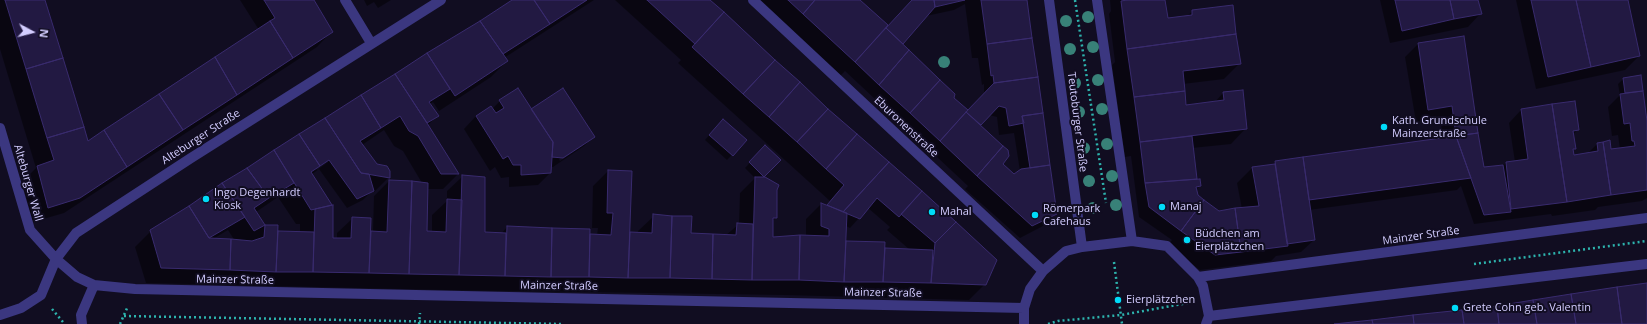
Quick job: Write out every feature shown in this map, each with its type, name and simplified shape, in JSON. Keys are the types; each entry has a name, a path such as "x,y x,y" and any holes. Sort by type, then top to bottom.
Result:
{"street":[{"path":"345,0 371,43"},
{"name":"Alteburger Straße","path":"0,315 21,308 41,295 56,259 76,233 371,43 441,0"},
{"name":"Eburonenstraße","path":"753,0 1043,271"},
{"name":"Teutoburger Straße","path":"1049,0 1082,247"},
{"path":"1096,0 1132,241"},
{"name":"Alteburger Wall","path":"0,128 30,230 56,259"},
{"name":"Mainzer Straße","path":"1198,277 1647,218"},
{"path":"1024,324 1024,308 1030,289 1043,271 1066,251 1112,242 1132,241 1167,246 1198,277 1203,286 1208,320 1647,264"},
{"name":"Mainzer Straße","path":"56,259 77,277 94,285 159,290 1024,308"},
{"path":"82,324 81,315 94,285"}],"path":[{"path":"1075,0 1106,203"},
{"path":"1112,242 1122,324"},
{"path":"1048,324 1058,321 1121,315"},
{"path":"124,316 562,324"}],"building":[{"path":"5,0 45,0 63,58 26,69"},
{"path":"264,0 314,0 333,32 293,58 270,21 275,18"},
{"path":"512,0 534,0 550,24 503,54 480,21"},
{"path":"534,0 587,0 550,24"},
{"path":"647,0 710,0 724,12 695,44"},
{"path":"788,0 815,0 803,14"},
{"path":"815,0 860,0 888,25 855,62 803,14"},
{"path":"912,0 934,0 935,7 903,44 886,28"},
{"path":"934,0 965,0 935,7"},
{"path":"981,0 1027,0 1032,38 987,44"},
{"path":"1165,0 1168,18 1192,15 1192,10 1233,5 1236,34 1127,49 1121,1"},
{"path":"1395,0 1450,0 1454,19 1402,31"},
{"path":"1450,0 1478,0 1482,14 1454,19"},
{"path":"1531,0 1576,0 1591,67 1548,77"},
{"path":"1576,0 1628,0 1640,56 1591,67"},
{"path":"724,12 775,60 743,94 692,47"},
{"path":"270,21 293,58 237,95 215,57"},
{"path":"480,21 508,61 455,96 427,53"},
{"path":"886,28 909,50 879,85 855,62"},
{"path":"1236,34 1241,64 1183,71 1185,91 1134,97 1127,49"},
{"path":"1464,36 1478,133 1456,136 1452,106 1428,110 1418,43"},
{"path":"1032,38 1038,77 994,83 993,75 991,76 987,44"},
{"path":"909,50 940,80 910,113 879,85"},
{"path":"427,53 450,89 429,102 439,116 427,123 395,74"},
{"path":"215,57 237,95 183,130 159,94"},
{"path":"63,58 84,127 47,138 26,69"},
{"path":"775,60 800,82 769,117 743,94"},
{"path":"395,74 459,174 441,174 418,136 409,131 400,116 381,128 361,95"},
{"path":"1641,75 1643,91 1625,93 1623,78"},
{"path":"1038,77 1043,113 1022,116 1024,123 1009,126 1006,108 999,106 981,125 966,112 994,83"},
{"path":"940,80 955,94 954,98 968,110 940,141 910,113"},
{"path":"800,82 828,109 797,142 769,117"},
{"path":"518,88 553,142 551,173 521,175 521,165 513,165 508,156 503,159 476,116 491,106 496,113 504,108 499,100"},
{"path":"563,88 595,137 563,158 552,157 553,142 531,109"},
{"path":"1243,90 1247,129 1140,142 1134,97 1185,91 1186,105 1224,100 1223,92"},
{"path":"1643,91 1647,121 1647,190 1611,195 1603,142 1610,140 1611,149 1635,146 1634,141 1632,141 1630,123 1624,124 1620,94"},
{"path":"159,94 183,130 127,167 104,130"},
{"path":"361,95 381,128 360,141 377,164 387,166 390,171 390,178 361,173 325,118"},
{"path":"1575,101 1579,130 1573,131 1576,149 1573,149 1574,155 1598,151 1597,143 1603,142 1611,195 1567,202 1552,104"},
{"path":"1552,104 1567,202 1511,209 1506,162 1528,159 1521,109"},
{"path":"828,109 857,134 826,169 797,142"},
{"path":"966,112 1003,146 977,176 940,141"},
{"path":"1043,113 1050,165 1030,168 1022,116"},
{"path":"325,118 361,173 369,174 374,191 357,199 329,160 320,166 299,134"},
{"path":"723,119 747,140 733,156 709,135"},
{"path":"84,127 88,141 104,130 127,167 80,198 48,208 37,166 54,160 47,138"},
{"path":"1478,133 1484,167 1503,165 1511,212 1484,215 1456,136"},
{"path":"299,134 320,166 311,172 332,205 311,210 274,150"},
{"path":"857,134 889,162 843,212 827,205 844,185 826,169"},
{"path":"1192,136 1197,179 1145,183 1140,142"},
{"path":"1456,136 1471,178 1309,200 1303,157"},
{"path":"765,145 781,160 764,177 749,162"},
{"path":"1003,146 1008,150 1009,156 1003,164 1014,174 1021,169 1050,165 1057,214 1032,226 977,176"},
{"path":"274,150 294,183 269,198 247,168"},
{"path":"1303,157 1315,240 1287,244 1275,161"},
{"path":"889,162 922,191 899,217 877,198 860,219 843,212"},
{"path":"1275,164 1288,246 1241,252 1235,208 1259,206 1252,167"},
{"path":"247,168 269,198 254,208 265,225 254,231 222,183"},
{"path":"608,170 632,171 628,278 589,277 590,234 611,235 613,213 607,213"},
{"path":"462,175 485,177 485,232 506,233 505,276 459,275"},
{"path":"755,177 765,177 779,185 777,190 777,218 773,218 773,237 800,235 799,280 752,280"},
{"path":"1200,179 1201,186 1196,187 1198,195 1204,200 1181,231 1149,207 1145,183"},
{"path":"389,180 412,181 409,274 369,273 371,231 387,232"},
{"path":"412,181 428,183 427,231 446,232 447,199 462,200 459,275 409,274"},
{"path":"222,183 245,217 209,238 189,206"},
{"path":"922,191 956,222 935,243 901,214"},
{"path":"1204,200 1219,211 1235,208 1241,252 1215,255 1181,231"},
{"path":"821,203 847,213 844,282 799,280 800,235 829,236 829,229 821,226"},
{"path":"333,205 333,238 351,238 352,217 371,218 369,273 313,272 315,209"},
{"path":"189,206 209,238 231,239 230,270 161,268 150,230"},
{"path":"653,214 672,216 670,278 628,278 630,232 652,233"},
{"path":"672,216 692,216 691,233 713,234 712,279 670,278"},
{"path":"956,222 997,260 986,285 931,283 935,243"},
{"path":"737,223 753,224 752,280 712,279 713,234 736,235"},
{"path":"265,225 278,225 276,272 230,270 231,239 252,241 264,237"},
{"path":"507,226 552,228 551,277 505,276"},
{"path":"552,228 590,229 589,277 551,277"},
{"path":"278,231 314,232 313,272 276,272"},
{"path":"846,241 885,242 883,282 844,282"},
{"path":"885,248 933,250 931,283 883,282"},
{"path":"1647,283 1647,324 1622,324 1617,287"},
{"path":"1617,287 1622,324 1576,324 1571,294"},
{"path":"1571,294 1576,324 1537,324 1533,300"},
{"path":"1533,300 1537,324 1499,324 1497,306"},
{"path":"1497,306 1499,324 1464,324 1462,310"},
{"path":"1462,310 1464,324 1414,324 1413,315"},
{"path":"1413,315 1414,324 1373,324 1372,320"},
{"path":"1372,320 1373,324 1334,324"}],"place":[{"name":"Kath. Grundschule Mainzerstraße","path":"1384,127"},
{"name":"Ingo Degenhardt Kiosk","path":"206,199"},
{"name":"Manaj","path":"1162,207"},
{"name":"Mahal","path":"932,212"},
{"name":"Römerpark Cafehaus","path":"1035,215"},
{"name":"Büdchen am Eierplätzchen","path":"1187,240"},
{"name":"Eierplätzchen","path":"1118,300"},
{"name":"Grete Cohn geb. Valentin","path":"1455,308"}]}
